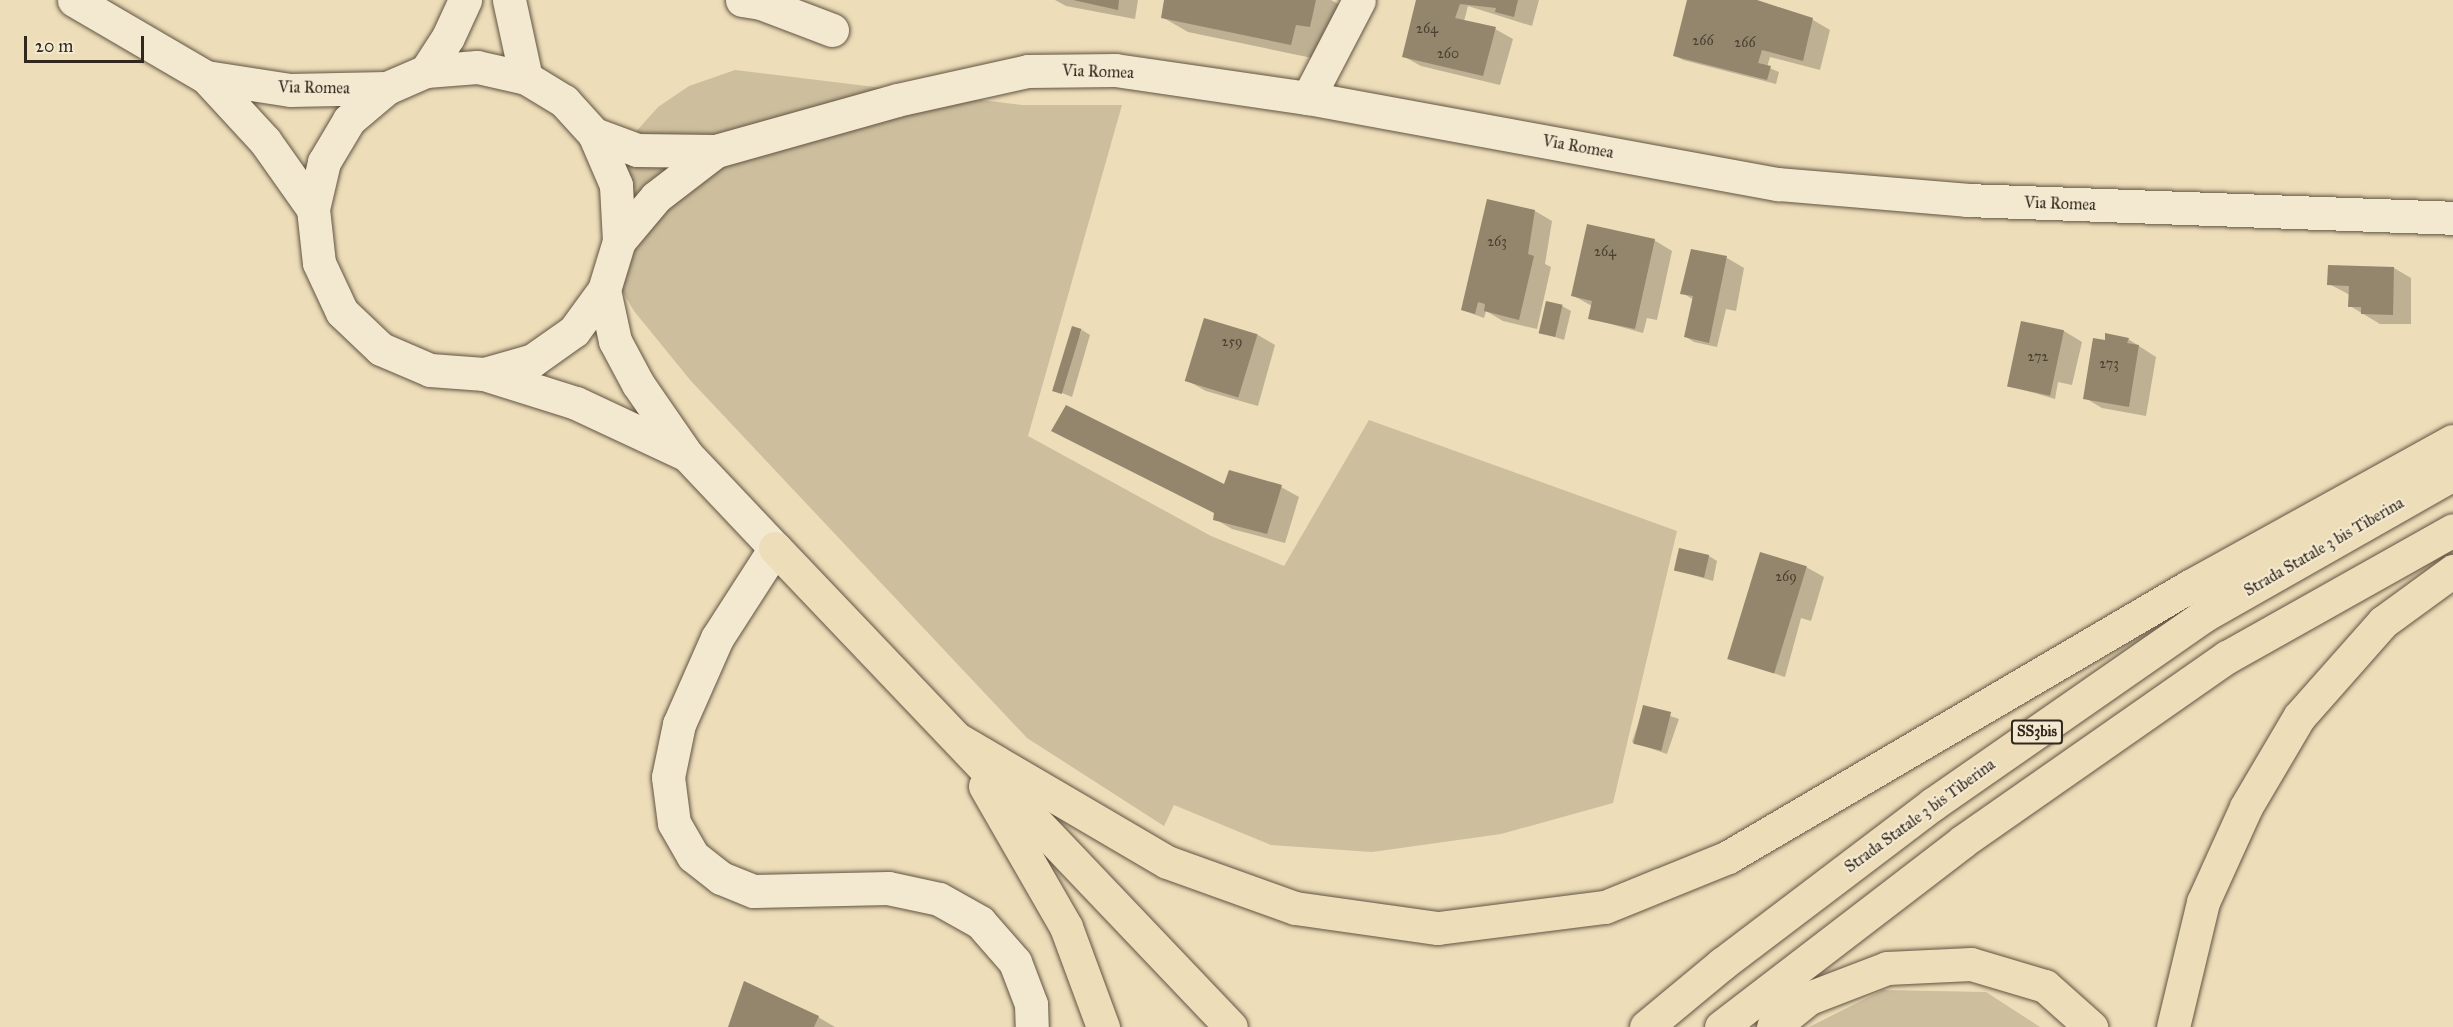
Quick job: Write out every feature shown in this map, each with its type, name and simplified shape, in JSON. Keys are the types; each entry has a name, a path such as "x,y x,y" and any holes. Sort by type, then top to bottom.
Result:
{"highway":[{"path":"959,740 1167,861 1295,908 1438,928 1605,907 1728,857 2190,586 2453,441"},
{"name":"Strada Statale 3 bis Tiberina","path":"1646,1027 1722,964 1933,804 2203,616 2453,474"},
{"name":"SS3bis","path":"1721,1027 1963,841 2228,657 2453,530"},
{"path":"775,548 1231,1027"},
{"path":"2173,1027 2203,902 2246,807 2300,717 2383,622 2453,571"},
{"path":"959,740 1066,927 1103,1027"},
{"path":"1773,1027 1809,999 1887,968 1971,964 2045,986 2091,1027"}],"main road":[{"name":"Via Romea","path":"74,0 206,77 265,141 313,209"},
{"path":"426,71 448,37 465,0"},
{"path":"509,0 526,78"},
{"path":"742,0 761,3 832,30"},
{"path":"1308,98 1359,0"},
{"name":"Via Romea","path":"477,67 526,78 564,101 594,134 616,185 619,241 604,290 574,331 532,360 484,374 430,370 381,349 342,312 319,263 313,209 324,162 350,120 387,88 426,71 477,67"},
{"name":"Via Romea","path":"594,134 637,150 716,151 897,100 1028,71 1115,70 1308,98 1778,184 1967,200 2453,218"},
{"name":"Via Romea","path":"206,77 291,90 387,88"},
{"name":"Via Romea","path":"619,241 656,197 716,151"},
{"path":"604,290 615,341 638,384 687,455 775,548 717,638 679,724 668,777 674,824 693,856 721,878 754,891 888,888 939,899 980,922 1015,962 1031,1004 1032,1027"},
{"path":"484,374 576,403 687,455"}],"shaded area":[{"path":"735,70 1022,105 1122,105 1028,436 1211,536 1284,566 1369,420 1677,531 1613,803 1501,834 1372,852 1271,845 1174,805 1164,826 1027,738 691,381 634,311 604,259 625,144 658,107 689,86"},
{"path":"1883,990 1986,992 2040,1027 1809,1027"}],"building":[{"path":"1073,0 1119,0 1118,10"},
{"path":"1164,0 1316,0 1310,27 1296,25 1291,45 1161,18"},
{"path":"1416,0 1518,0 1514,17 1495,12 1496,8 1460,4 1455,18 1496,27 1483,76 1402,57"},
{"path":"1687,0 1757,0 1813,18 1803,61 1762,50 1758,63 1771,66 1767,80 1673,56"},
{"path":"1487,199 1535,210 1528,254 1534,256 1519,320 1484,311 1485,304 1478,302 1475,314 1461,310"},
{"path":"1587,224 1655,239 1635,329 1588,319 1592,301 1571,296"},
{"path":"1691,249 1727,256 1709,343 1684,337 1693,296 1680,294"},
{"path":"2328,265 2394,267 2393,315 2361,314 2361,307 2348,307 2349,286 2327,285"},
{"path":"1546,301 1563,305 1555,337 1539,333"},
{"path":"1204,318 1258,334 1238,397 1185,381"},
{"path":"2021,321 2064,330 2050,396 2007,387"},
{"path":"1072,326 1082,329 1062,394 1052,391"},
{"path":"2105,333 2129,338 2127,343 2139,345 2129,407 2083,399 2093,338 2105,340"},
{"path":"1066,405 1224,484 1229,470 1282,485 1267,534 1213,520 1214,513 1051,431"},
{"path":"1679,548 1709,555 1704,577 1674,570"},
{"path":"1760,552 1807,566 1774,673 1727,659"},
{"path":"1643,705 1671,712 1661,751 1633,744"},
{"path":"744,981 819,1016 814,1027 728,1027"}]}
